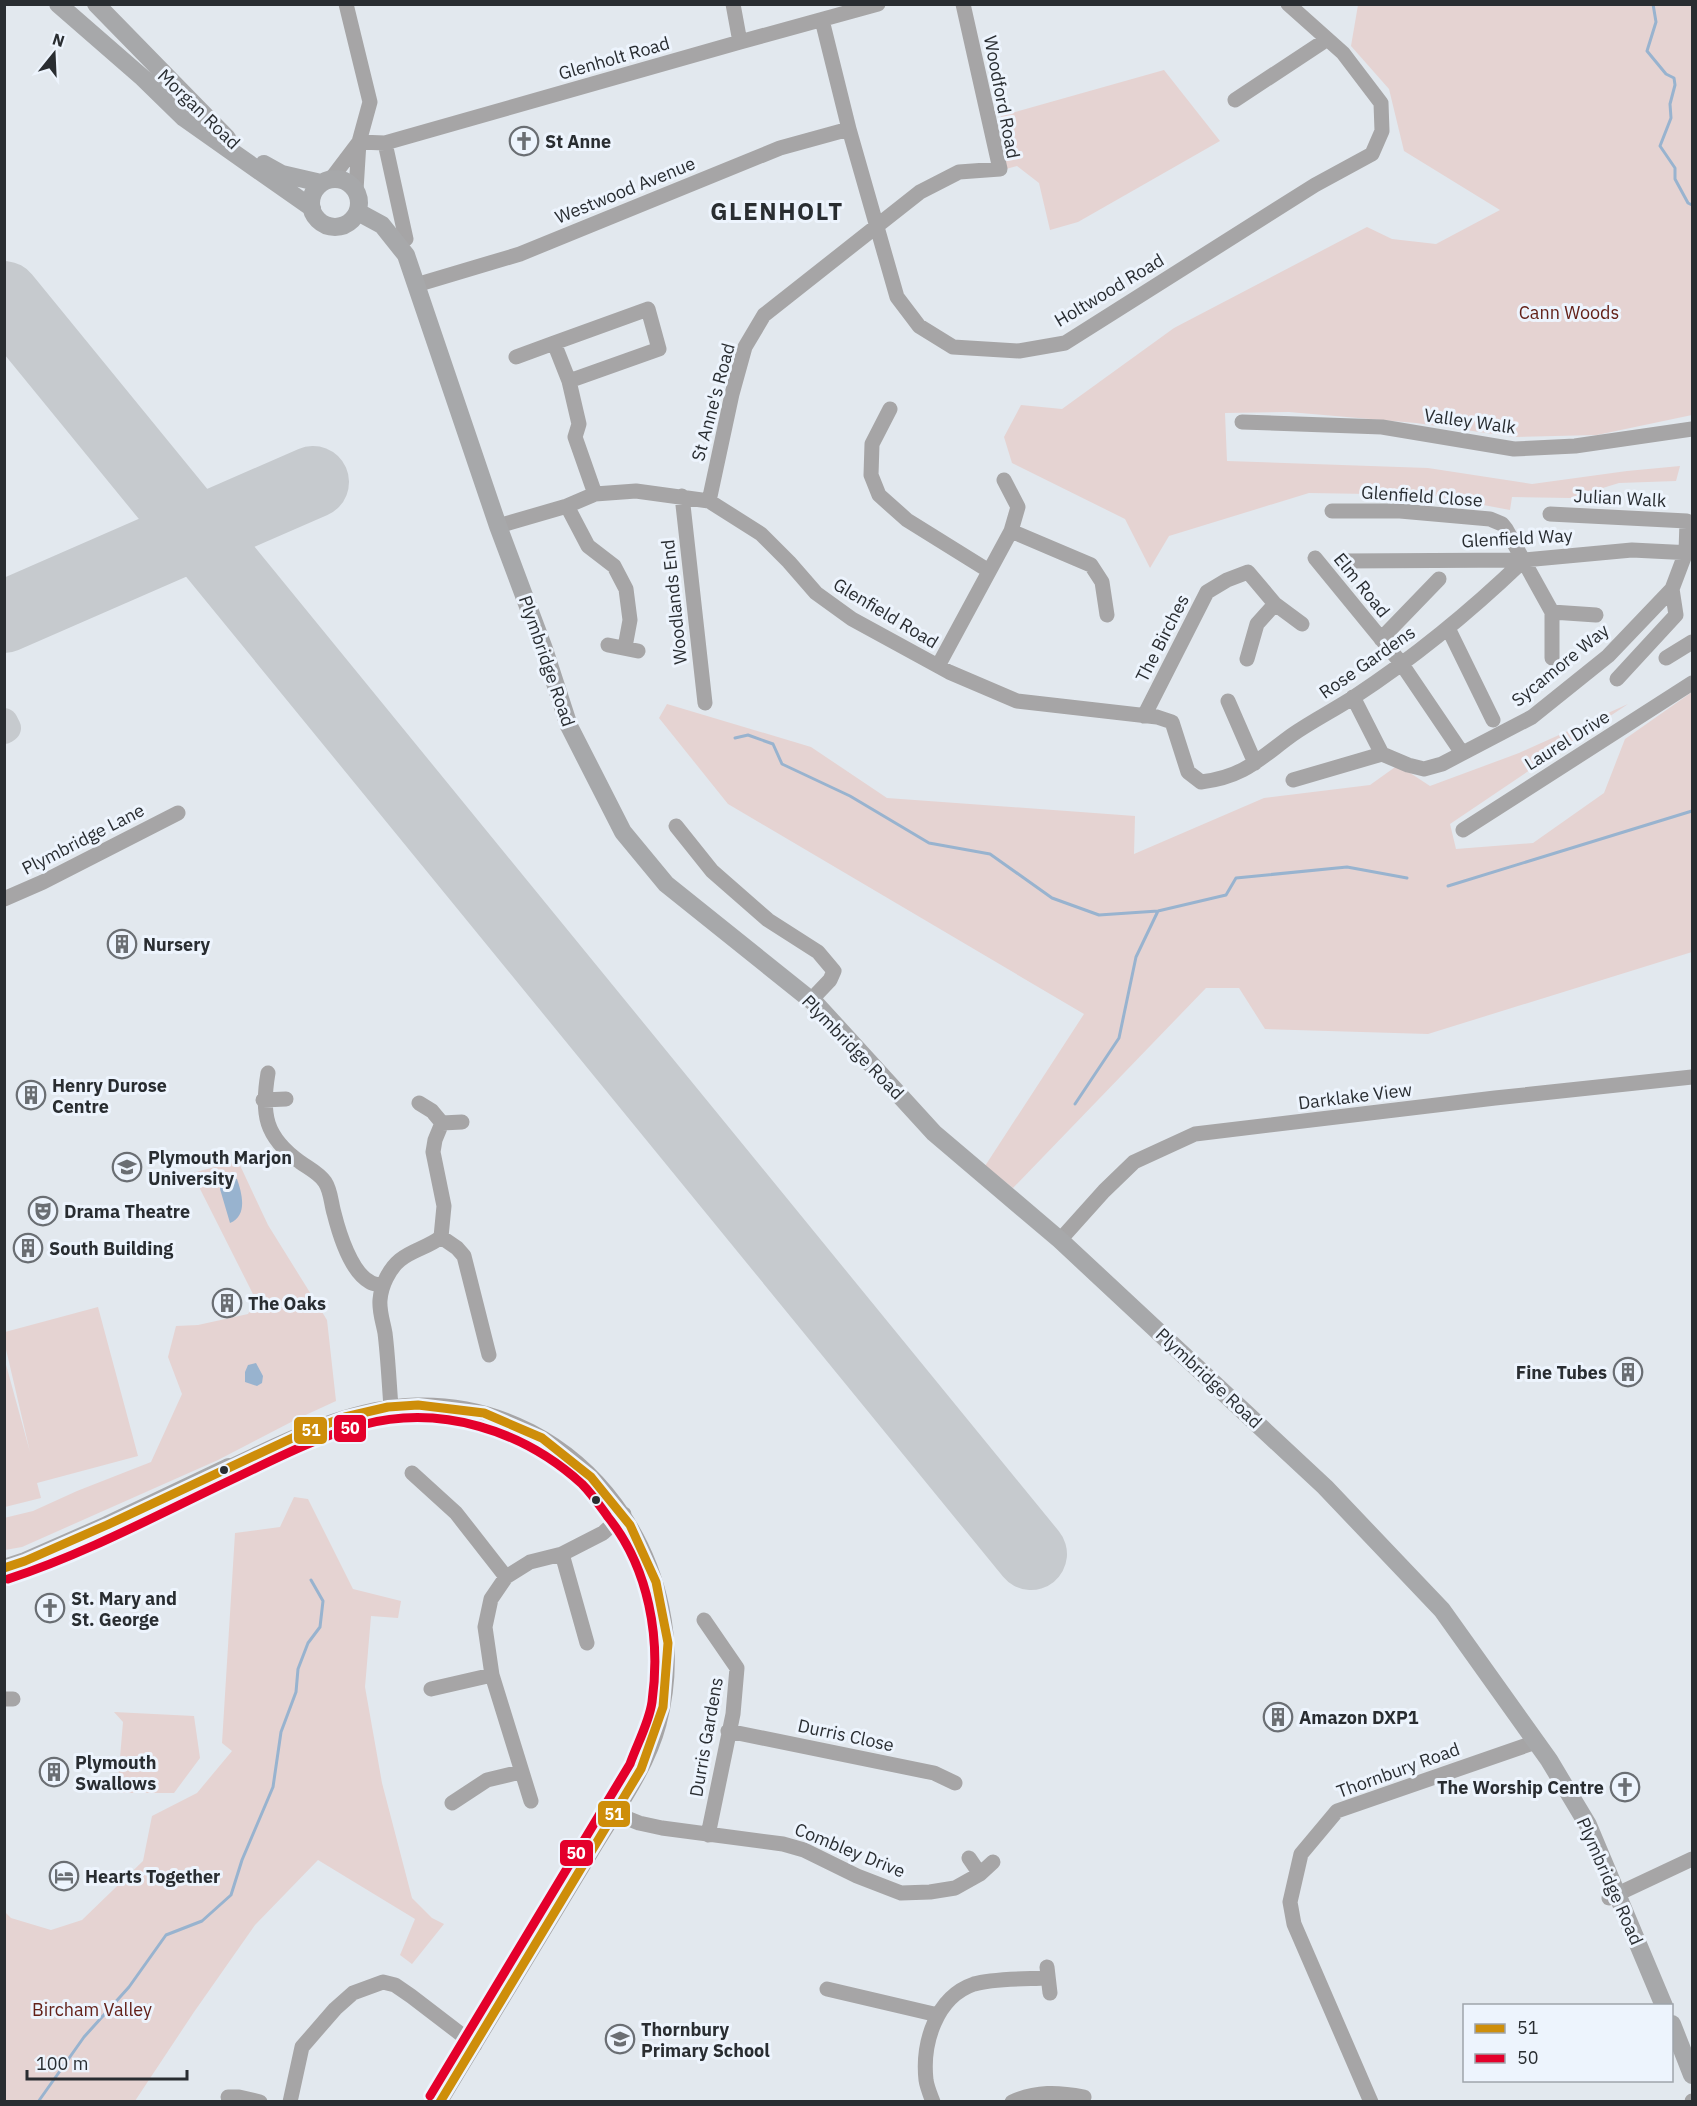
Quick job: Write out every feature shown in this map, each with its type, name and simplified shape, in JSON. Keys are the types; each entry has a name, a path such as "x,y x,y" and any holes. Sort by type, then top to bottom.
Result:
{"main road":[{"name":"Morgan Road","path":"58,4 143,78 184,118 312,208"},
{"name":"Morgan Road","path":"76,4 143,78"},
{"name":"Morgan Road","path":"96,4 216,127 255,160 282,174 326,181"},
{"path":"339,179 356,190 359,203 358,212 346,224 338,227 320,222 312,208 312,197 316,189 326,181 339,179"},
{"name":"Plymbridge Road","path":"358,212 382,225 406,255 569,726 623,832 666,884 811,1000 934,1133 1060,1240 1340,1500 1442,1610 1549,1760 1588,1825 1654,2004"},
{"path":"4,1568 107,1525 229,1467"},
{"name":"Plymbridge Road","path":"1614,1896 1663,2004"},
{"path":"1673,2029 1692,2075"},
{"path":"1673,2047 1692,2091"}],"street":[{"path":"346,4 370,102 359,142 356,190"},
{"path":"733,4 740,42"},
{"name":"Glenholt Road","path":"359,142 385,143 879,4"},
{"name":"Woodford Road","path":"875,226 920,192 959,172 1000,168 963,4"},
{"path":"1235,100 1326,40 1288,4"},
{"name":"Holtwood Road","path":"822,20 875,226 897,297 919,326 953,347 1019,351 1065,342 1306,191 1371,154 1382,131 1381,103 1343,53 1326,40"},
{"name":"Westwood Avenue","path":"416,285 520,254 780,148 849,129"},
{"path":"326,181 359,142"},
{"path":"385,143 406,239"},
{"name":"St Anne's Road","path":"709,501 732,394 745,347 764,315 875,226"},
{"path":"516,357 648,309 659,348 569,381"},
{"path":"554,343 569,381 579,424 575,437 594,494"},
{"path":"890,409 873,444 871,475 879,495 908,520 989,571"},
{"name":"Valley Walk","path":"1242,422 1382,428 1514,449 1575,446 1692,429"},
{"path":"938,666 1011,531 1018,507 1004,480"},
{"name":"Glenfield Road","path":"498,526 567,506 594,494 636,491 709,501 761,534 825,600 852,619 938,666 1017,701 1144,716 1172,722 1188,772 1201,782 1221,780"},
{"name":"Woodlands End","path":"682,496 705,703"},
{"path":"567,506 588,546 614,566 626,589 631,649 608,645"},
{"name":"Glenfield Close","path":"1332,511 1400,511 1490,519 1502,524 1552,612"},
{"name":"Julian Walk","path":"1550,514 1690,521 1689,553"},
{"path":"1011,531 1091,565 1102,582 1107,615"},
{"name":"Glenfield Way","path":"1342,561 1524,560 1632,550 1689,553"},
{"name":"Sycamore Way","path":"1382,754 1424,769 1442,764 1532,717 1608,656 1672,589 1689,553"},
{"name":"Elm Road","path":"1315,558 1401,663 1462,753"},
{"name":"Rose Gardens","path":"1221,780 1239,773 1292,735 1353,698 1448,628 1524,560"},
{"name":"The Birches","path":"1144,716 1207,592 1227,580 1248,572 1275,604 1302,624"},
{"path":"1381,639 1439,579"},
{"path":"1617,679 1676,615 1672,589"},
{"path":"1247,659 1257,624 1275,604"},
{"path":"1552,658 1552,612 1596,615"},
{"path":"1448,628 1493,720"},
{"path":"1666,658 1692,642"},
{"name":"Laurel Drive","path":"1463,830 1692,682"},
{"path":"1293,780 1382,754 1353,698"},
{"path":"1228,701 1255,763"},
{"name":"Plymbridge Lane","path":"4,900 178,813"},
{"path":"676,826 712,871 768,920 818,952 834,971 830,980 811,1000"},
{"path":"268,1073 263,1100 268,1125 275,1140 286,1152 314,1171 325,1182 342,1239 359,1273 370,1283 383,1286"},
{"name":"Darklake View","path":"1060,1240 1104,1191 1134,1162 1195,1134 1692,1077"},
{"path":"263,1100 286,1099"},
{"path":"419,1103 432,1111 442,1123"},
{"path":"442,1123 462,1122"},
{"path":"391,1407 380,1299 383,1286 391,1270 401,1259 441,1237 444,1206 433,1152 442,1123"},
{"path":"441,1237 464,1256 478,1334 489,1355"},
{"path":"229,1467 336,1419 370,1409 419,1405 471,1411 502,1419 555,1446 578,1463 601,1485 636,1533 656,1581 662,1604 668,1656 667,1687 652,1745 615,1813 440,2102"},
{"path":"412,1473 456,1513 506,1577"},
{"path":"531,1801 520,1772 492,1675 484,1626 491,1599 506,1577 530,1562 562,1554 603,1533 624,1514"},
{"path":"562,1554 587,1643"},
{"name":"Durris Gardens","path":"704,1620 737,1668 733,1714 708,1835"},
{"path":"431,1689 492,1675"},
{"name":"Durris Close","path":"728,1731 934,1773 946,1784"},
{"name":"Thornbury Road","path":"1371,2102 1294,1924 1290,1902 1301,1854 1337,1811 1536,1742"},
{"path":"452,1803 487,1780 520,1772"},
{"name":"Combley Drive","path":"615,1813 639,1823 708,1835 783,1844 804,1850 857,1876 901,1893 955,1888 980,1874 993,1862"},
{"path":"969,1858 980,1874"},
{"path":"1614,1896 1692,1859"},
{"path":"933,2102 926,2082 931,2032 938,2015 953,1997 975,1984 1048,1979"},
{"path":"290,2102 302,2047 335,2009 353,1993 383,1982 403,1990 475,2044"},
{"path":"826,1989 938,2015"},
{"path":"1012,2102 1041,2092 1084,2097"},
{"path":"228,2097 260,2102"}],"green space":[{"name":"Cann Woods","path":"1358,5 1692,5 1692,415 1597,435 1515,437 1416,423 1289,412 1225,413 1227,461 1428,468 1532,484 1680,466 1676,481 1619,483 1570,498 1512,497 1510,510 1430,495 1309,493 1169,536 1150,568 1125,519 1012,463 1004,437 1021,405 1062,409 1174,328 1367,227 1392,239 1436,244 1500,210 1404,151 1389,89 1351,46"},
{"path":"1164,70 1220,141 1078,222 1050,230 1039,183 1017,166 1006,169 1001,116"},
{"path":"1692,692 1692,952 1428,1034 1265,1029 1239,988 1206,988 1013,1188 985,1166 1084,1014 728,804 659,718 667,704 811,747 887,798 1135,816 1134,854 1264,798 1370,785 1398,765 1430,786 1519,753 1628,704 1450,824 1456,849 1533,843 1604,793 1625,739"},
{"path":"238,1161 268,1225 327,1320 336,1401 218,1460 22,1547 5,1550 4,1518 33,1511 151,1462 182,1394 168,1357 176,1326 198,1325 248,1314 256,1300 192,1173"},
{"path":"98,1307 138,1456 37,1483 41,1498 5,1507 5,1361 30,1452 5,1345 5,1332"},
{"name":"Bircham Valley","path":"294,1497 308,1499 353,1589 401,1601 398,1618 371,1616 365,1687 382,1783 412,1898 432,1918 444,1924 412,1964 400,1955 415,1919 318,1860 255,1925 135,2101 5,2101 5,1912 11,1918 51,1930 82,1920 143,1861 152,1816 197,1793 232,1751 222,1743 235,1533 280,1527"},
{"path":"114,1712 194,1716 200,1758 174,1793 117,1793 123,1722"}],"water":[{"path":"220,1176 237,1179 241,1191 241,1210 236,1220 230,1223 220,1189"},
{"path":"256,1363 263,1376 262,1383 257,1386 245,1382 248,1365"}],"waterway":[{"path":"1653,4 1656,22 1647,51 1666,74 1674,78 1675,85 1670,104 1671,118 1660,146 1675,168 1675,179 1688,203 1692,205"},
{"path":"735,738 748,735 773,744 782,764 850,796 929,843 990,854 1052,898 1099,915 1158,911 1226,895 1236,878 1347,867 1407,878"},
{"path":"1448,886 1692,811"},
{"path":"1075,1104 1119,1038 1136,957 1158,911"},
{"path":"38,2102 84,2037 129,1987 166,1935 202,1921 231,1895 242,1860 273,1787 281,1732 296,1692 298,1669 308,1643 320,1627 323,1601 311,1580"}],"taxiway":[{"path":"4,722 7,728 4,730"}],"runway":[{"path":"4,297 1031,1554"},
{"path":"4,617 313,482"}],"transit line":[{"name":"51","path":"4,1568 107,1525 303,1433 345,1417 388,1407 418,1405 484,1413 542,1438 591,1477 630,1525 656,1582 668,1643 663,1707 641,1769 440,2102"},
{"name":"50","path":"8,1579 94,1546 312,1442 362,1425 391,1419 450,1420 479,1426 507,1436 559,1465 593,1496 622,1537 633,1558 649,1605 655,1653 652,1702 646,1726 630,1764 430,2096"}],"place":[{"name":"St Anne","path":"524,141"},
{"name":"Nursery","path":"122,944"},
{"name":"Henry Durose Centre","path":"31,1095"},
{"name":"Plymouth Marjon University","path":"127,1167"},
{"name":"Drama Theatre","path":"43,1211"},
{"name":"South Building","path":"28,1248"},
{"name":"The Oaks","path":"227,1303"},
{"name":"Fine Tubes","path":"1628,1372"},
{"name":"St. Mary and St. George","path":"50,1608"},
{"name":"Amazon DXP1","path":"1278,1717"},
{"name":"Plymouth Swallows","path":"54,1772"},
{"name":"The Worship Centre","path":"1625,1787"},
{"name":"Hearts Together","path":"64,1876"},
{"name":"Thornbury Primary School","path":"620,2039"}],"district":[{"name":"GLENHOLT","path":"777,211"}]}
